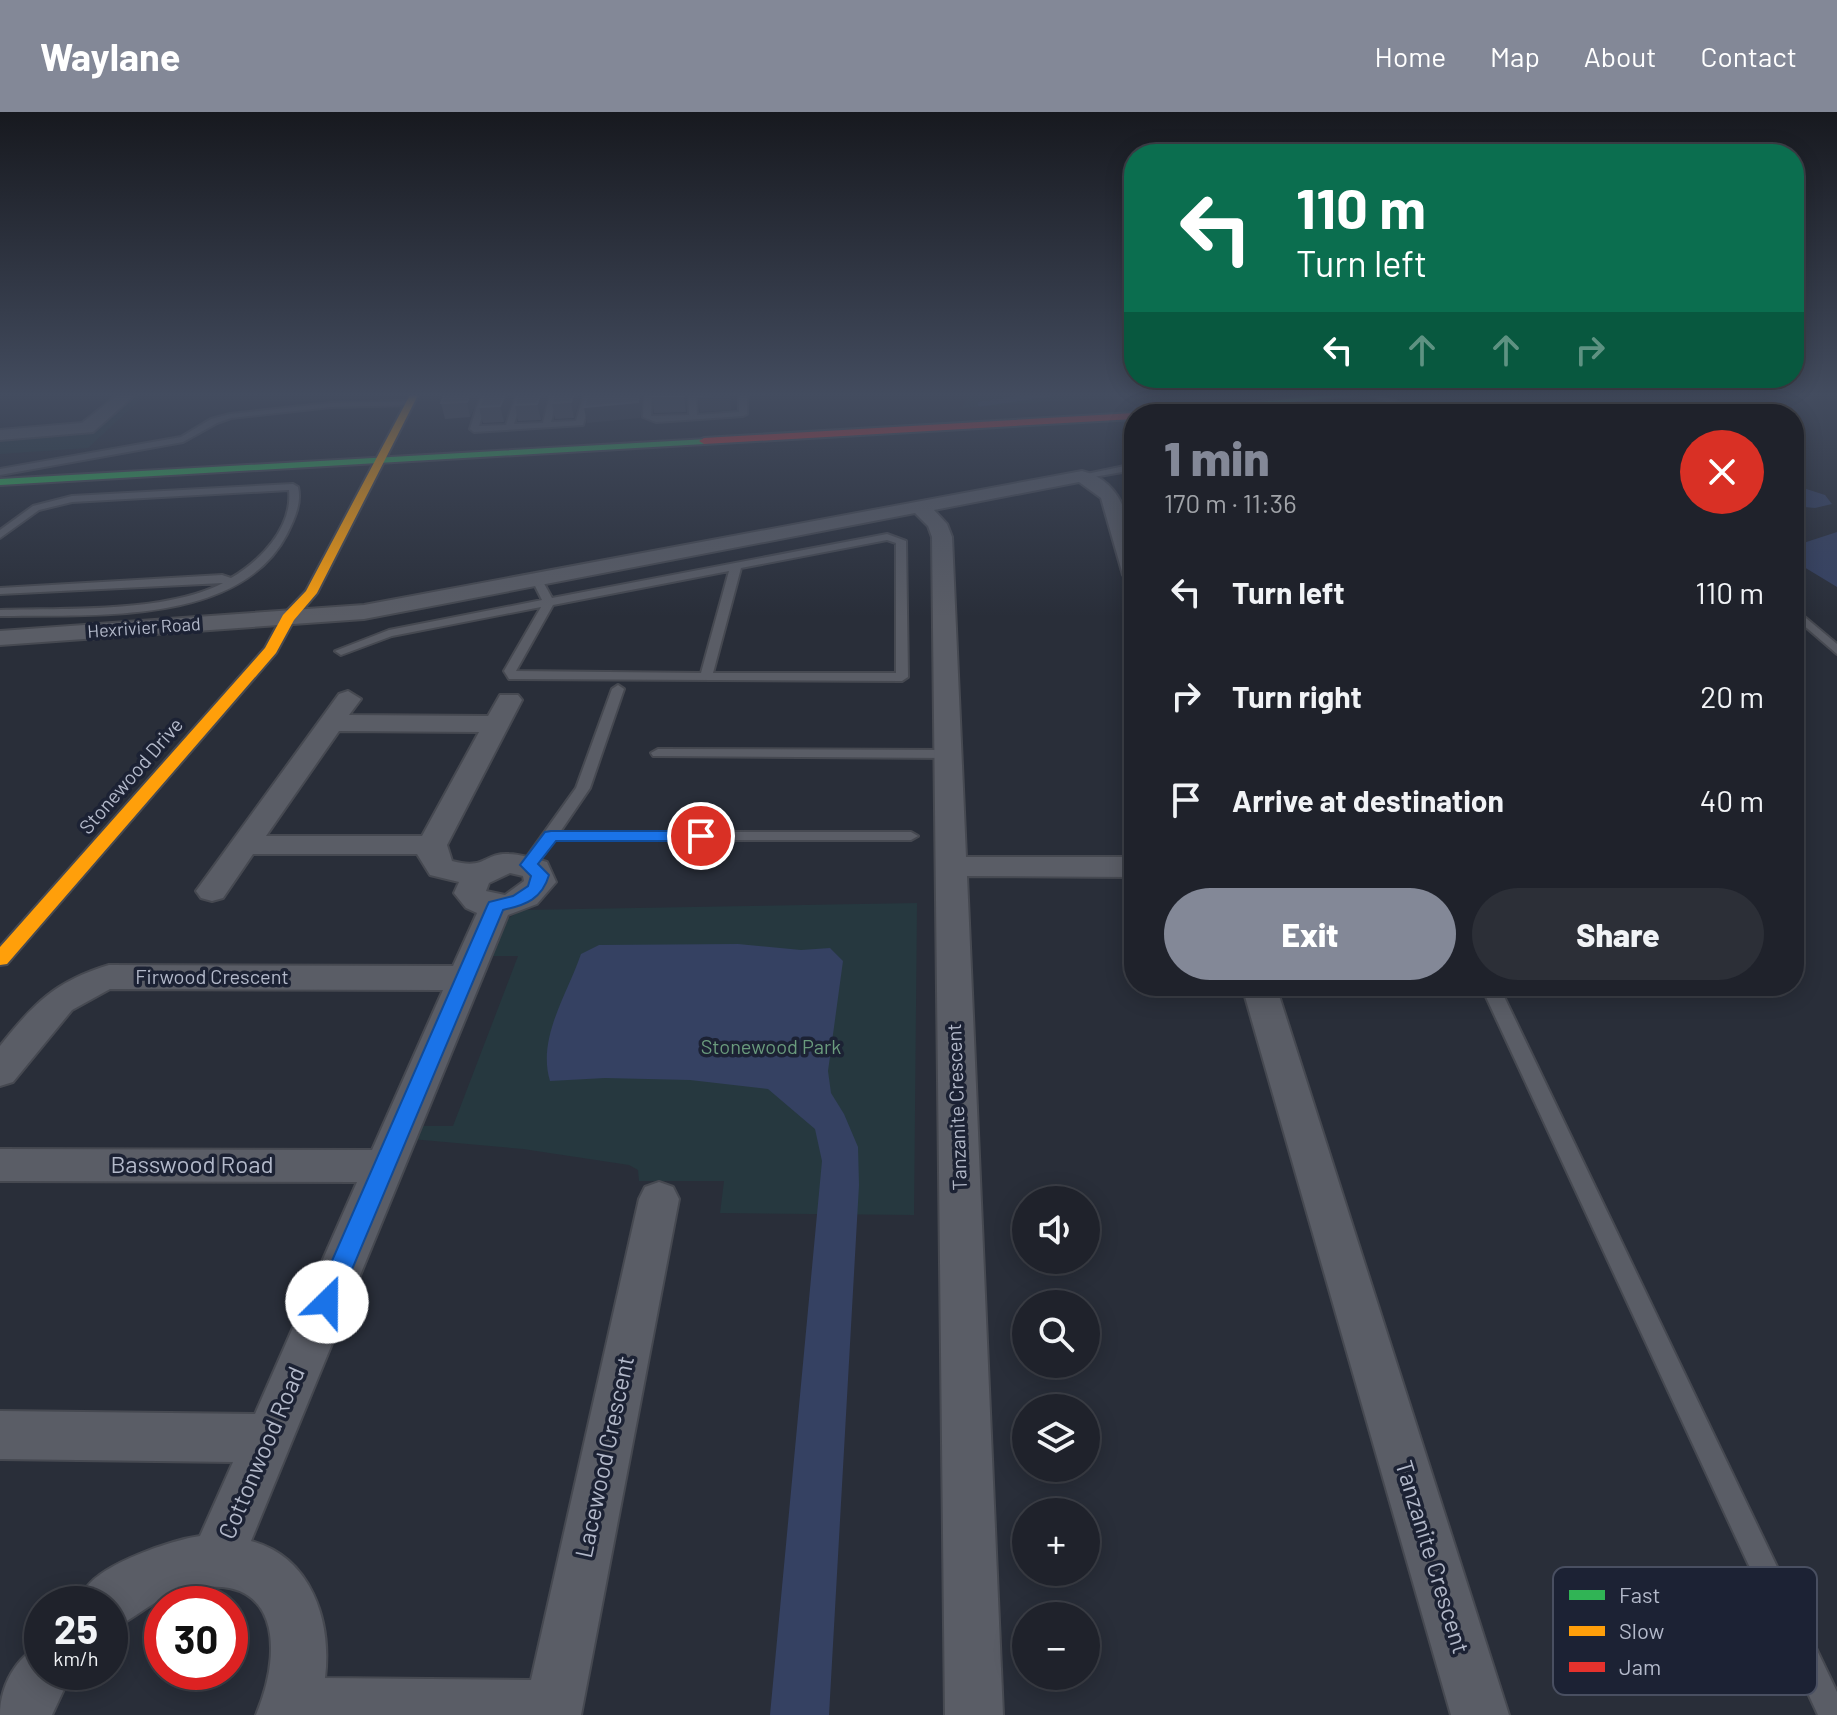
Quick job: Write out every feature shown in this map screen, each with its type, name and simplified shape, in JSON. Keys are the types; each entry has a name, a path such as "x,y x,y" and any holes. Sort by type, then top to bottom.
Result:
{"main road":[{"path":"0,477 214,468"},
{"name":"Stonewood Drive","path":"0,959 271,650 288,618 311,593 377,468"},
{"name":"Stonewood Drive","path":"288,618 291,597 304,562"}],"street":[{"name":"Hexrivier Road","path":"0,638 364,612 1082,476"},
{"path":"1082,476 1110,495 1124,542"},
{"name":"Tanzanite Crescent","path":"920,507 937,524 942,537 974,1715"},
{"path":"212,891 348,699"},
{"path":"331,723 502,712 432,845 432,854 441,868 486,892 495,866 529,865"},
{"path":"245,845 432,845"},
{"path":"951,866 1124,867"},
{"name":"Cottonwood Road","path":"217,1559 465,978 486,892"},
{"name":"Firwood Crescent","path":"0,1072 59,999 81,985 109,977 465,978"},
{"name":"Tanzanite Crescent","path":"1262,996 1480,1715"},
{"name":"Basswood Road","path":"0,1165 384,1166"},
{"name":"Lacewood Crescent","path":"553,1712 659,1199"},
{"path":"0,1435 269,1438"},
{"path":"128,1590 148,1577 184,1564 217,1559 247,1564 272,1577 290,1599 300,1630 299,1654 287,1710 553,1712"}],"lane":[{"path":"0,477 44,468"},
{"path":"1082,476 1124,469"},
{"path":"0,535 36,508 72,499 293,487 296,500 266,560 212,593 172,603 0,613"},
{"path":"341,651 389,633 549,602 887,537 901,541 902,677 513,676 510,671 549,602"},
{"path":"717,546 736,566"},
{"path":"706,676 736,566"},
{"path":"0,591 222,578 231,583"},
{"path":"537,580 549,602"},
{"path":"68,633 108,585"},
{"path":"1804,620 1837,650"},
{"path":"529,865 583,788 618,689"},
{"path":"658,753 948,754"},
{"path":"551,836 911,836"},
{"path":"1495,996 1763,1567"},
{"path":"1817,1681 1833,1715"}],"green space":[{"name":"Stonewood Park","path":"917,903 914,1215 720,1213 724,1181 639,1181 638,1170 629,1165 523,1149 411,1139 417,1126 453,1126 518,956 487,956 501,923 521,910"}],"water":[{"path":"1804,488 1825,495 1832,504 1804,507"},
{"path":"1837,532 1837,587 1804,567 1804,543"},
{"path":"738,944 801,950 830,948 843,961 828,1071 831,1093 858,1147 859,1185 829,1715 770,1715 822,1161 815,1129 768,1089 690,1080 605,1078 550,1081 547,1065 550,1033 581,954 599,945"}],"traffic: fast":[{"path":"0,482 244,468"}],"traffic: slow":[{"path":"0,959 271,650 288,618 311,593 376,468"}],"route":[{"path":"327,1302 496,906 519,901 536,889 540,875 529,865 551,836 701,836"}]}
